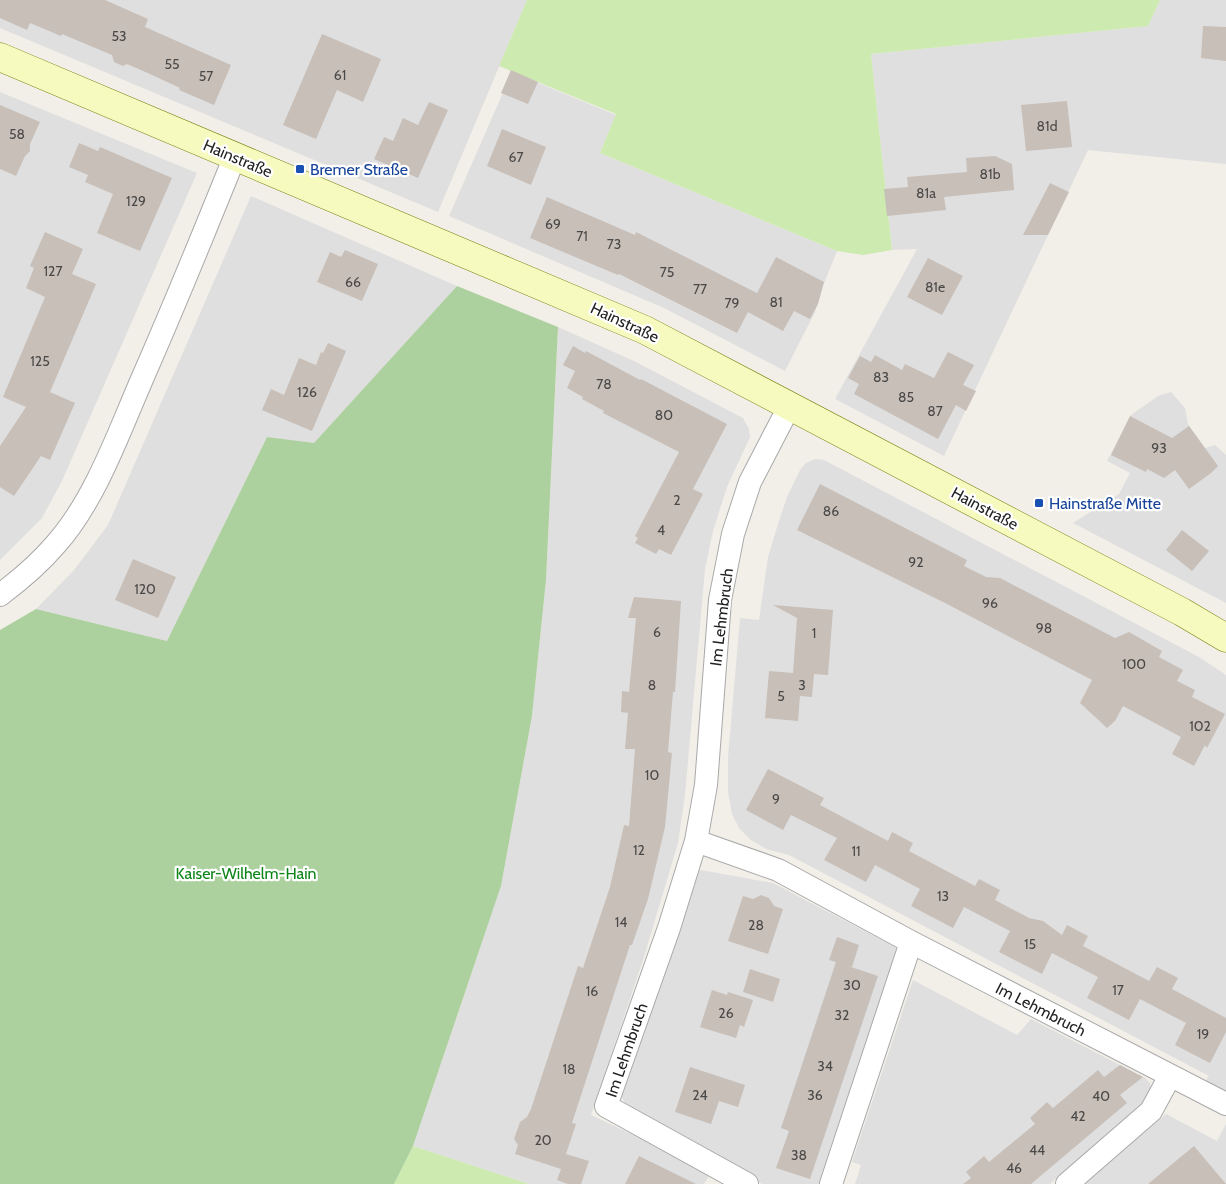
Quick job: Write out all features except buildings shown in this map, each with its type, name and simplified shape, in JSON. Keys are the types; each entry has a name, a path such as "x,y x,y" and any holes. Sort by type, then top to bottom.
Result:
{"street":[{"name":"Hainstraße","path":"0,57 645,330 1182,612 1226,638"},
{"path":"0,595 25,576 57,544 85,503 109,454 178,296 235,156"},
{"name":"Im Lehmbruch","path":"747,1184 723,1169 606,1106 696,841 706,785 720,600 733,534 750,482 790,405"},
{"name":"Im Lehmbruch","path":"696,841 778,870 911,942 1226,1104"},
{"path":"831,1184 911,942"},
{"path":"1068,1184 1151,1110 1170,1076"}],"shaded area":[{"path":"0,0 527,0 438,212 0,28"},
{"path":"1160,0 1226,0 1226,164 1088,150 944,456 835,399 917,249 892,250 871,54 1148,26"},
{"path":"512,72 616,115 600,153 837,251 815,312 785,371 664,308 449,216"},
{"path":"0,92 197,173 62,481 42,518 0,560"},
{"path":"251,196 457,286 314,444 267,437 167,641 36,609 74,570 108,525"},
{"path":"558,327 634,361 743,418 749,429 750,437 727,487 713,531 705,569 685,795 678,843 644,957 591,1115 710,1174 704,1184 529,1184 413,1146 501,886 532,716 546,580"},
{"path":"1171,392 1185,408 1188,424 1205,448 1215,445 1226,455 1226,603 1073,523 1119,494 1130,473 1107,461 1131,415 1158,396"},
{"path":"815,459 824,460 1199,657 1226,675 1226,1094 1204,1082 1209,1076 789,855 766,849 751,840 739,828 732,814 728,792 728,757 740,618 759,620 768,557 787,497 800,470 806,463"},
{"path":"701,870 773,883 895,947 898,952 822,1184 762,1184 625,1104 621,1095 694,874"},
{"path":"913,980 1017,1035 1031,1019 1145,1078 1150,1083 1151,1090 1147,1101 1050,1184 855,1184 861,1165 852,1162"},
{"path":"1166,1114 1217,1141 1226,1124 1226,1184 1084,1184"}],"green space":[{"path":"527,0 1160,0 1148,26 871,54 892,250 863,255 837,251 600,153 616,114 499,66"},
{"name":"Kaiser-Wilhelm-Hain","path":"457,286 558,327 546,580 532,716 501,886 413,1146 394,1184 0,1184 0,630 36,609 167,641 267,437 314,443"},
{"path":"413,1146 529,1184 394,1184"}],"place":[{"name":"Bremer Straße","path":"300,169"},
{"name":"Hainstraße Mitte","path":"1039,503"}]}
